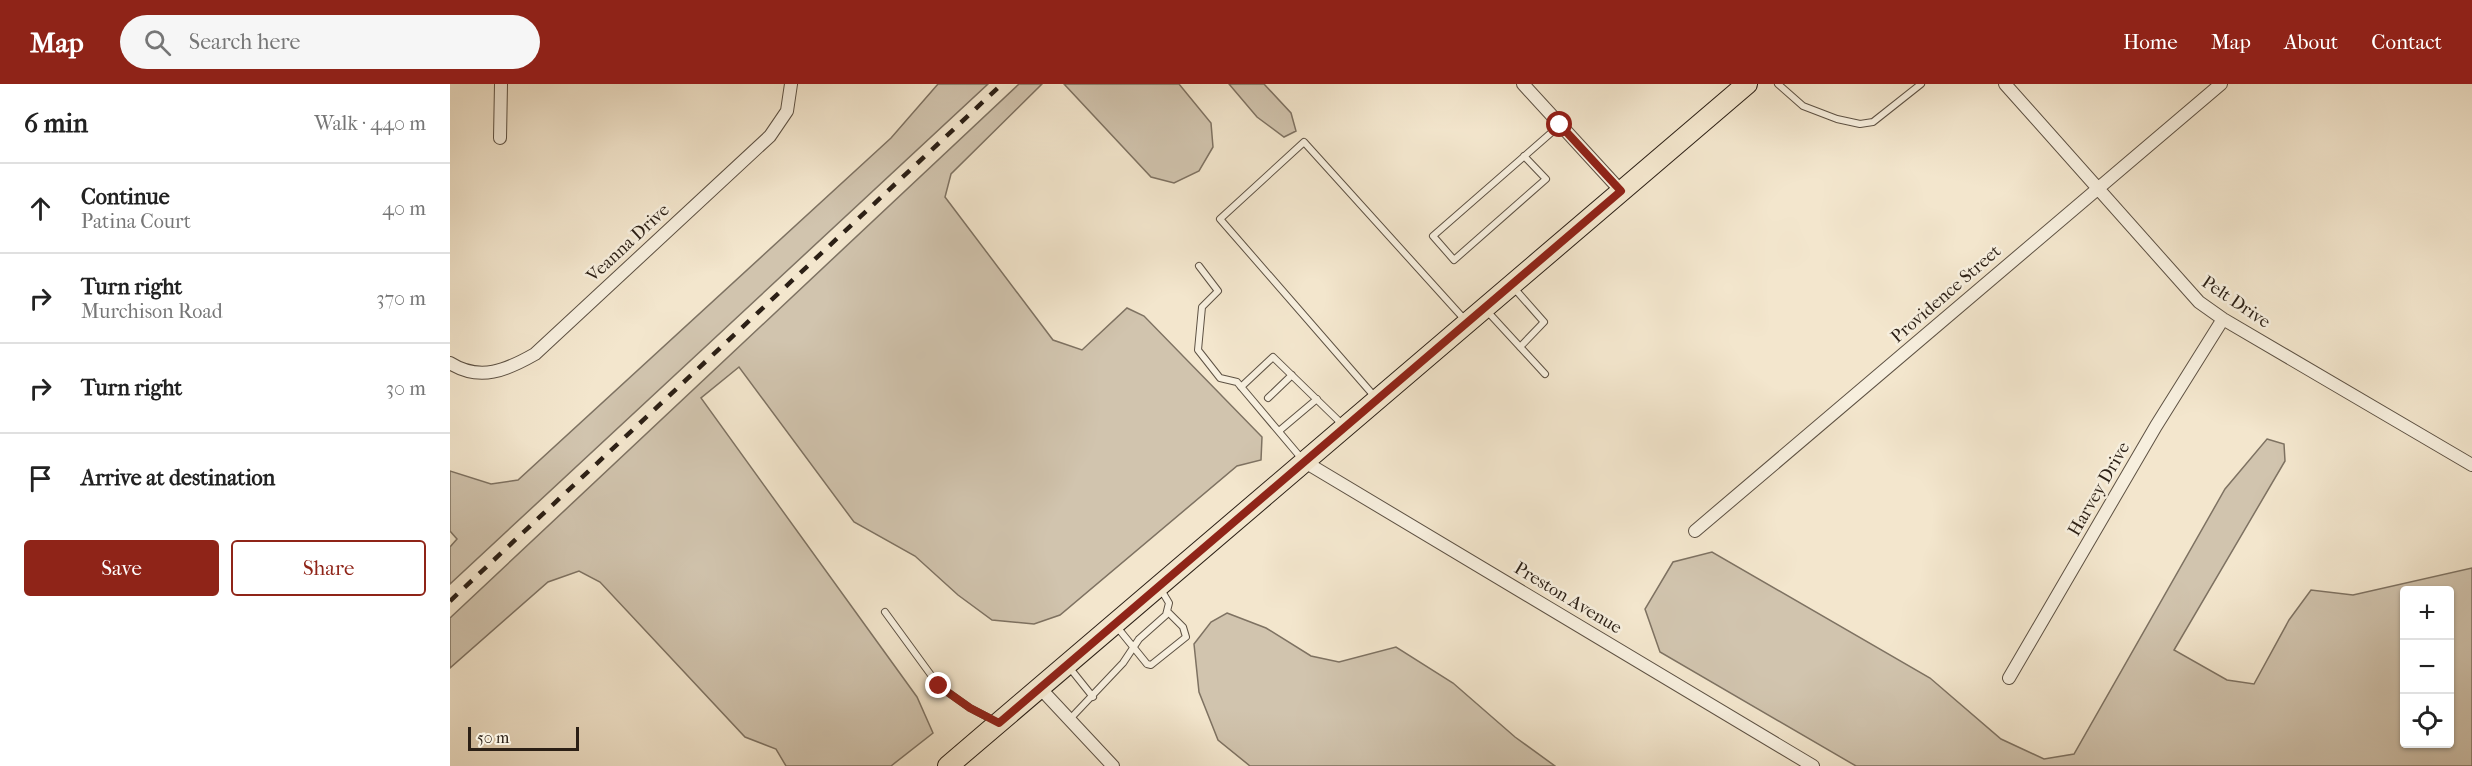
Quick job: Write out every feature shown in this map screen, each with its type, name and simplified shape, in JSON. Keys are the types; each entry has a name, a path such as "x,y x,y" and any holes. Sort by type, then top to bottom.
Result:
{"main road":[{"path":"948,766 1747,84"}],"street":[{"path":"500,138 501,84"},
{"name":"Veanna Drive","path":"450,363 469,372 489,374 518,364 535,354 770,136 787,111 791,84"},
{"path":"1523,84 1621,191"},
{"name":"Pelt Drive","path":"2005,84 2185,289 2199,302 2223,319 2472,465"},
{"name":"Providence Street","path":"1695,531 2221,84"},
{"name":"Harvey Drive","path":"2009,678 2156,426 2223,319"},
{"name":"Preston Avenue","path":"1305,462 1813,766"},
{"path":"1040,688 1113,766"}],"lane":[{"path":"1778,84 1803,106 1837,119 1860,124 1873,122 1922,84"},
{"path":"1524,156 1546,179 1454,260 1433,236 1524,156 1560,125"},
{"path":"1377,400 1220,219 1304,142 1468,322"},
{"path":"1199,266 1218,291 1202,307 1198,350 1220,378 1237,382 1305,462"},
{"path":"1512,286 1544,322 1520,346"},
{"path":"1485,308 1545,374"},
{"path":"1241,387 1273,357 1345,427"},
{"path":"1268,398 1292,375"},
{"path":"1279,431 1317,399"},
{"path":"1115,624 1147,664 1151,665 1184,639 1186,631 1168,612 1168,598 1159,586"},
{"path":"885,612 939,686 970,708 999,723"},
{"path":"1070,719 1123,663 1133,647 1168,612"},
{"path":"1067,664 1093,697"}],"shaded area":[{"path":"938,84 988,84 450,584 450,547 457,539 450,531 450,471 491,484 518,480 891,138"},
{"path":"1019,84 1042,84 951,174 945,197 1053,340 1082,350 1127,308 1144,316 1262,437 1261,460 1237,466 1060,615 1034,624 992,620 958,595 915,556 854,522 739,367 701,398 917,697 933,733 891,766 786,766 776,749 745,737 600,582 579,571 548,582 450,668 450,618"},
{"path":"1064,84 1179,84 1211,123 1213,147 1199,171 1174,183 1151,177"},
{"path":"1229,84 1264,84 1291,113 1296,131 1284,137 1257,117"},
{"path":"2267,439 2284,444 2285,461 2174,650 2227,680 2254,684 2289,620 2311,590 2353,595 2472,568 2472,766 1856,766 1660,652 1645,609 1673,562 1712,552 1930,678 2001,739 2044,759 2074,754 2225,489"},
{"path":"1227,613 1266,628 1311,656 1339,662 1396,647 1453,683 1515,737 1555,766 1250,766 1218,740 1199,692 1194,644 1211,622"}],"railway":[{"path":"450,601 1002,84"}],"route":[{"path":"939,686 970,708 999,723 1621,191 1560,125"}]}
